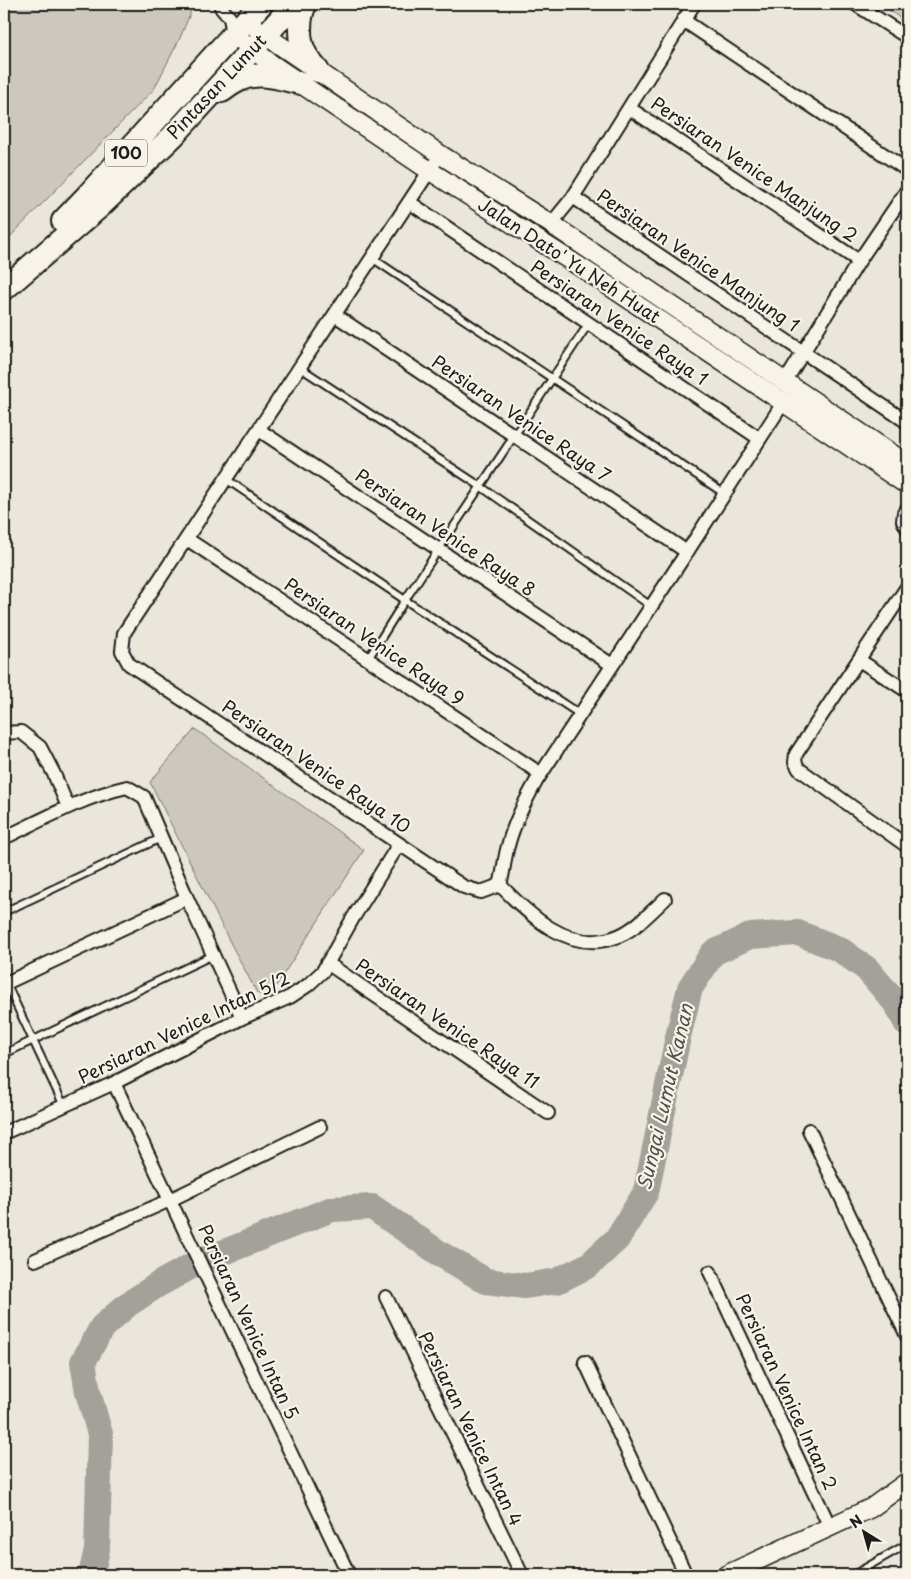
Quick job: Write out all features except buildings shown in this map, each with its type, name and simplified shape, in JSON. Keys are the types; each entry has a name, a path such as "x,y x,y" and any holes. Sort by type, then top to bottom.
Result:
{"highway":[{"name":"Pintasan Lumut","path":"4,289 98,208 174,135 294,4"},
{"path":"201,105 239,80 252,76 309,77 300,35 301,18 305,4"},
{"name":"Pintasan Lumut","path":"4,283 87,196 243,19"}],"main road":[{"name":"Jalan Dato' Yu Neh Huat","path":"243,19 259,43 309,77 551,224 907,464"},
{"name":"Jalan Dato' Yu Neh Huat","path":"309,77 430,171 588,272 907,485"},
{"path":"666,325 676,309"},
{"path":"878,466 907,479"},
{"path":"726,1575 746,1569 871,1508 907,1482"}],"street":[{"path":"220,4 222,9 243,19"},
{"path":"551,224 573,197 694,4"},
{"path":"855,4 907,37"},
{"path":"683,20 907,170"},
{"name":"Persiaran Venice Manjung 2","path":"629,108 859,261"},
{"path":"187,539 440,155"},
{"path":"785,382 859,261 907,190"},
{"name":"Persiaran Venice Manjung 1","path":"573,197 907,422"},
{"name":"Persiaran Venice Raya 1","path":"409,202 760,439"},
{"name":"Persiaran Venice Raya 7","path":"335,315 687,552"},
{"path":"665,899 634,927 613,938 587,942 563,935 544,924 523,909 500,885 512,832 522,807 541,774 783,403"},
{"name":"Persiaran Venice Raya 8","path":"259,430 612,665"},
{"path":"907,509 903,521 907,528"},
{"name":"Persiaran Venice Raya 10","path":"187,539 124,633 122,651 129,664 464,887 481,892 500,885"},
{"name":"Persiaran Venice Raya 9","path":"187,539 541,774"},
{"path":"907,587 903,604 860,660 796,754 795,762 799,769 907,846"},
{"path":"860,660 907,691"},
{"path":"4,733 22,732 40,747 68,807"},
{"path":"4,838 68,807 108,791 127,787 144,797 187,898 242,1018"},
{"name":"Persiaran Venice Intan 5/2","path":"4,1133 114,1083 242,1018 290,997 308,985 322,971 400,844"},
{"path":"4,982 187,898"},
{"name":"Persiaran Venice Raya 11","path":"327,963 548,1113"},
{"name":"Persiaran Venice Intan 5","path":"114,1083 349,1575"},
{"path":"35,1260 170,1200 320,1127"},
{"path":"809,1130 907,1336"},
{"name":"Persiaran Venice Intan 2","path":"710,1272 830,1527"},
{"name":"Persiaran Venice Intan 4","path":"386,1297 522,1575"},
{"path":"585,1362 686,1575"}],"lane":[{"path":"372,258 725,494"},
{"path":"368,659 588,323"},
{"path":"299,367 480,486 652,606"},
{"path":"226,479 405,600 581,715"},
{"path":"4,912 161,838"},
{"path":"4,1054 213,956"},
{"path":"4,982 64,1106"},
{"path":"853,1575 907,1544"}],"shaded area":[{"path":"4,4 194,4 180,38 154,89 4,243"},
{"path":"907,4 907,23 882,5"},
{"path":"195,729 364,850 268,998 257,993 150,782"}],"waterway":[{"name":"Sungai Lumut Kanan","path":"91,1575 97,1550 100,1434 88,1392 83,1362 102,1327 127,1305 159,1284 197,1263 332,1209 372,1207 442,1255 486,1281 525,1286 557,1281 589,1265 617,1239 646,1192 690,988 713,953 750,936 798,933 839,949 867,969 895,1002 907,1024"}]}
